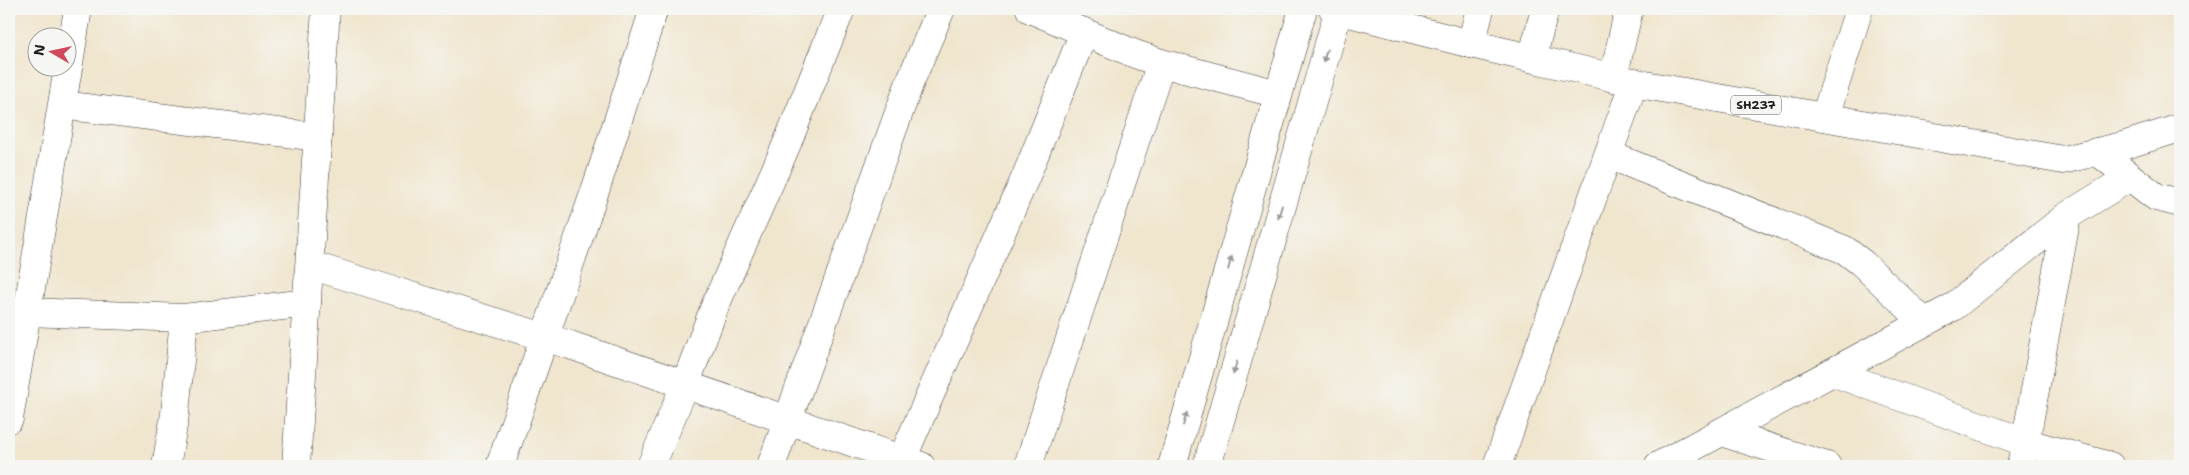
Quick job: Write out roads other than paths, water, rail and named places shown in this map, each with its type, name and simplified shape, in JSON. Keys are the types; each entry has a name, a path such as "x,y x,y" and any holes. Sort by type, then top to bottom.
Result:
{"street":[{"path":"9,418 78,9"},
{"path":"296,466 326,9"},
{"path":"500,466 597,185 654,9"},
{"path":"651,466 715,306 786,146 841,9"},
{"path":"771,466 910,82 940,9"},
{"path":"1030,9 1161,63 1278,94"},
{"path":"1172,466 1303,9"},
{"path":"1207,466 1337,9"},
{"name":"SH237","path":"1337,9 1471,44 1624,80 2063,160 2098,152 2180,128"},
{"path":"1471,44 1480,9"},
{"path":"1532,58 1546,9"},
{"path":"1497,466 1609,155 1624,80 1629,9"},
{"path":"1825,117 1859,9"},
{"path":"310,265 544,337 907,464 1084,32"},
{"path":"1028,466 1161,63"},
{"path":"62,105 318,137"},
{"path":"2098,152 2156,197 2180,203"},
{"path":"1609,155 1845,250 1862,263 1924,322"},
{"path":"1658,466 1953,307 2067,216 2130,177"},
{"path":"2024,455 2067,216"},
{"path":"27,312 184,318 307,303"},
{"path":"166,466 175,414 184,318"},
{"path":"1832,372 2024,455 2110,466"},
{"path":"1721,432 1827,466"}]}
